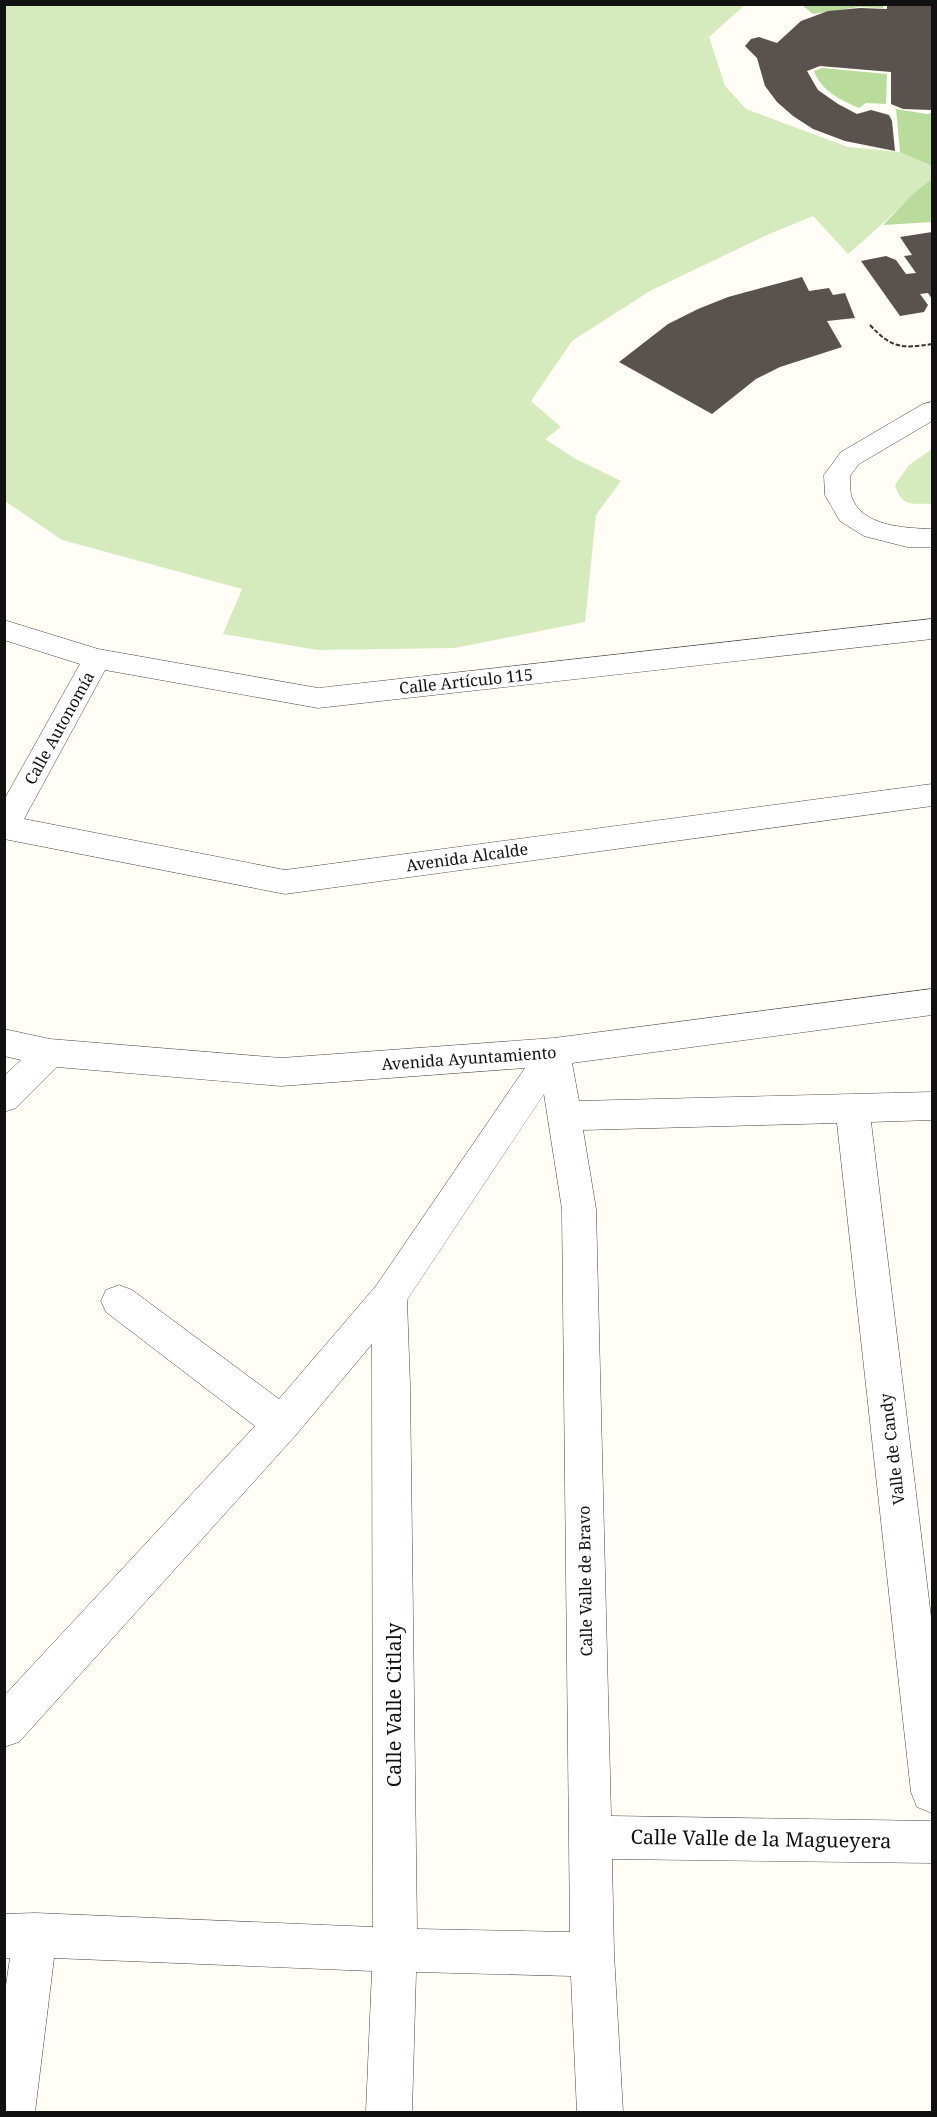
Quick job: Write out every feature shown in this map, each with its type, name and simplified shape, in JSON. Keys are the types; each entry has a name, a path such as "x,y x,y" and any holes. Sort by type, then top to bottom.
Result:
{"street":[{"path":"933,410 850,458 837,475 838,495 849,515 873,530 907,538 933,538"},
{"name":"Calle Artículo 115","path":"4,630 97,659 318,698 933,629"},
{"name":"Calle Autonomía","path":"5,828 97,659"},
{"name":"Avenida Alcalde","path":"5,828 285,882 933,795"},
{"name":"Avenida Ayuntamiento","path":"4,1042 50,1053 281,1072 554,1052 933,1002"},
{"path":"4,1727 282,1424 389,1297 554,1052"},
{"name":"Calle Valle de Bravo","path":"554,1052 579,1209 591,1954 600,2112"},
{"path":"4,1098 50,1053"},
{"path":"565,1116 933,1106"},
{"name":"Valle de Candy","path":"852,1107 933,1792"},
{"name":"Calle Valle Citlaly","path":"389,1297 392,1386 395,1950 389,2112"},
{"path":"119,1301 282,1424"},
{"name":"Calle Valle de la Magueyera","path":"590,1837 933,1842"},
{"path":"12,2112 20,1936 395,1950 591,1954"}],"path":[{"path":"870,325 885,342 901,348 933,344"}],"green space":[{"path":"4,5 745,5 709,37 725,86 746,109 848,147 900,152 932,166 932,179 848,254 813,216 767,235 650,291 572,341 531,401 561,427 545,439 574,458 621,481 596,515 585,622 455,648 318,650 223,634 242,589 62,540 5,501"},
{"path":"802,5 883,5 883,8 859,7 813,14"},
{"path":"822,68 887,74 886,104 866,103 859,108 839,98 817,78 814,71"},
{"path":"896,109 932,113 932,166 900,152"},
{"path":"932,179 932,222 883,225 914,193"},
{"path":"932,449 932,504 909,503 901,498 895,485 909,465"}],"building":[{"path":"887,4 932,4 932,110 903,109 891,104 891,72 820,66 807,71 818,90 838,104 857,114 871,110 889,115 892,121 895,151 845,141 813,129 793,116 777,102 765,86 757,58 745,46 751,39 759,37 777,43 801,21 828,11 860,8 887,9"},
{"path":"932,232 932,299 928,293 920,294 928,305 924,312 900,316 861,261 886,256 896,260 906,274 916,273 904,256 912,255 900,237"},
{"path":"802,277 809,291 829,288 833,295 845,293 855,318 827,321 842,347 780,367 756,379 712,414 619,362 668,324 698,309 728,297"}]}
